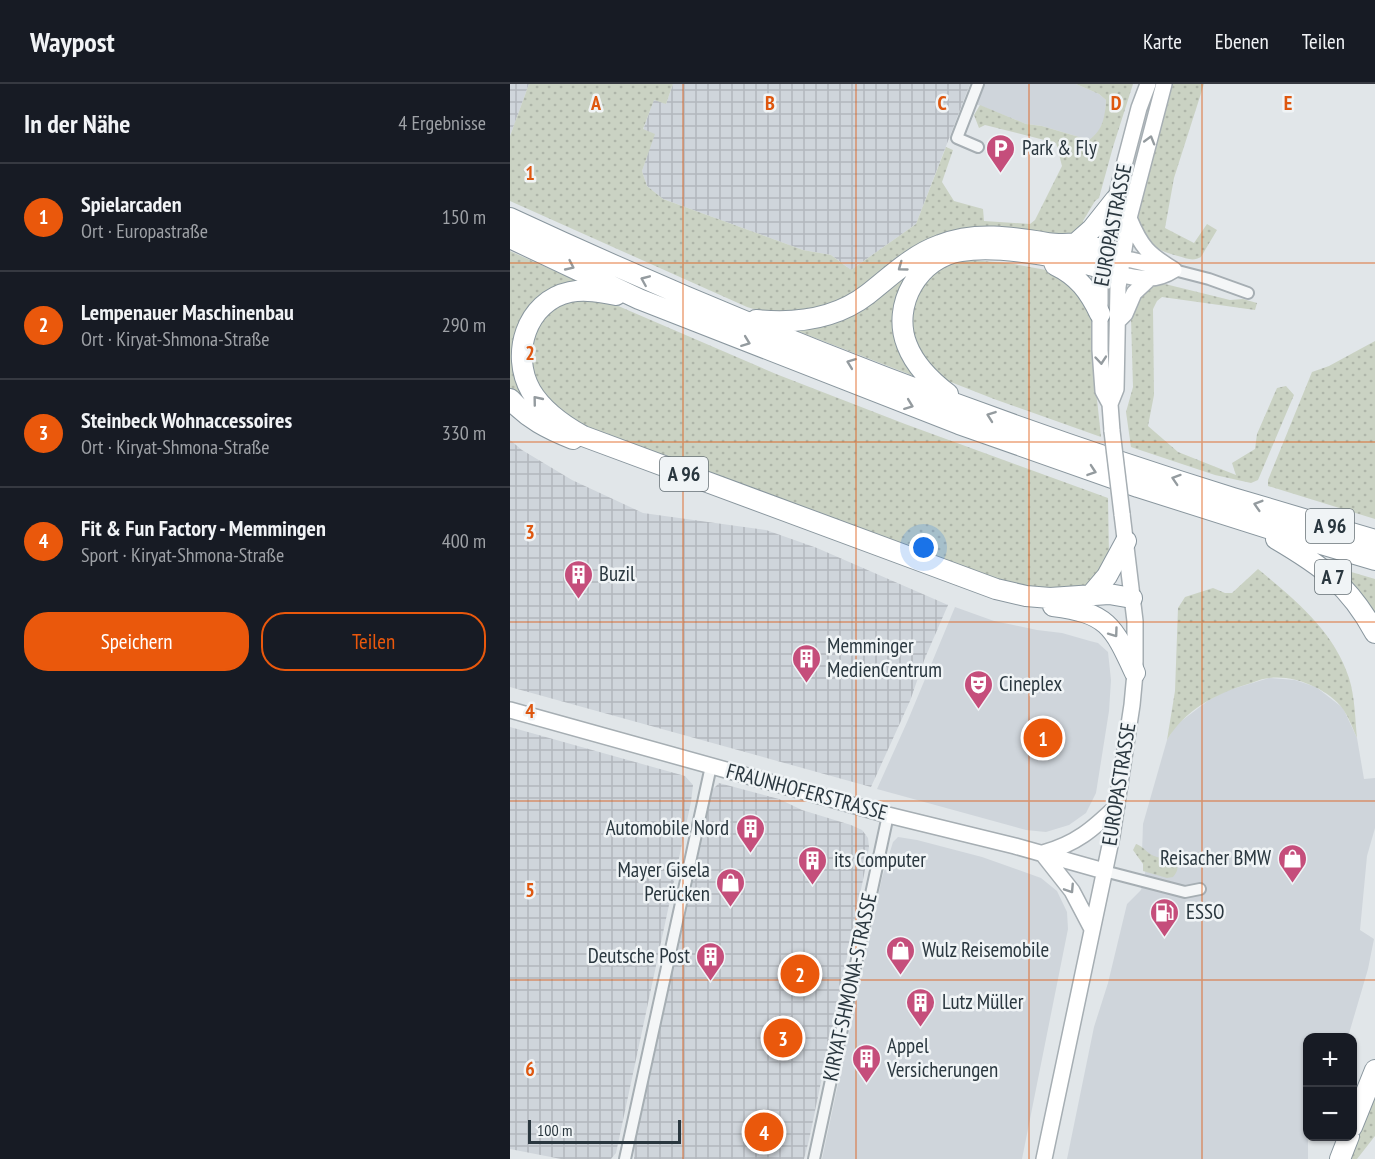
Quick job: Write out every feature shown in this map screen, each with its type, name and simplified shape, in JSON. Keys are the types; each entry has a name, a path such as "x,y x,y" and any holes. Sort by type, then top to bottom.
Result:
{"highway":[{"path":"1076,244 1092,229 1115,200"},
{"name":"A 96","path":"510,218 629,273 735,318 1065,442 1230,506 1279,528 1375,560"},
{"name":"A 96","path":"735,318 796,322 831,314 855,303 908,262 939,245 959,239 1009,237 1058,245 1096,246 1112,262"},
{"name":"A 96","path":"510,238 639,299 959,424 1138,487 1230,506"},
{"path":"965,406 927,376 916,363 907,346 904,336 903,312 911,286 923,270 935,260 962,250 998,250 1053,258 1112,262"},
{"path":"1053,258 1055,265 1071,273 1082,283 1108,318"},
{"name":"A 96","path":"639,299 583,290 568,292 550,300 535,312 522,335 520,355 523,374 530,391 542,406 572,429 594,440 973,582 1026,596 1084,602 1109,594 1132,598"},
{"path":"510,399 520,411 541,426 994,596 1031,604 1084,602 1113,630 1135,673"},
{"path":"1230,506 1279,528"},
{"name":"A 96","path":"1279,528 1375,540"},
{"name":"A 7","path":"1279,528 1311,560 1338,580 1375,633"},
{"path":"1084,602 1107,576 1126,541"},
{"path":"1357,1117 1375,1070"},
{"path":"1340,1159 1347,1141"}],"main road":[{"name":"EUROPASTRASSE","path":"1044,1159 1117,806 1127,749 1135,673 1135,629 1126,541 1110,404 1103,391 1115,200 1139,108 1148,84"},
{"name":"EUROPASTRASSE","path":"1112,262 1129,218 1164,84"},
{"path":"1129,218 1135,233 1151,256 1174,270"},
{"path":"1112,262 1174,270"},
{"path":"1112,262 1150,278 1162,278 1174,270"},
{"path":"1108,318 1125,314 1134,293 1150,278"},
{"name":"FRAUNHOFERSTRASSE","path":"510,710 888,815 1042,853 1104,871"},
{"path":"1092,929 1072,891 1042,853 1064,847 1076,840 1117,806"}],"street":[{"path":"978,84 957,138 978,147"},
{"path":"1174,270 1248,292"},
{"path":"625,1159 711,766"},
{"name":"KIRYAT-SHMONA-STRASSE","path":"814,1159 888,815"},
{"path":"1104,871 1185,892 1200,889"}],"shaded area":[{"path":"510,84 529,84 510,136"},
{"path":"673,84 970,84 916,224 851,270 831,255 803,250 663,199 647,186 642,171 654,134 643,130 654,99 666,104"},
{"path":"984,84 1076,84 1099,94 1106,100 1105,117 1098,133 1089,140 1042,126 1026,124 976,104"},
{"path":"510,440 522,450 572,480 643,513 766,530 817,548 948,605 925,658 910,701 871,787 510,687"},
{"path":"955,607 994,621 1062,633 1098,643 1108,652 1111,680 1109,711 1096,793 1086,813 1069,825 1046,832 1026,830 877,789"},
{"path":"1269,678 1295,680 1316,687 1343,708 1357,738 1364,779 1375,778 1375,828 1367,856 1360,930 1374,939 1368,969 1349,1033 1303,1033 1303,1141 1308,1141 1308,1159 1067,1159 1094,1027 1108,983 1127,904 1141,890 1146,869 1142,853 1143,824 1167,740 1176,725 1209,700 1226,691"},
{"path":"510,727 685,776 693,785 616,1153 611,1159 561,1159 510,1149"},
{"path":"719,783 779,799 802,810 851,825 862,830 868,838 869,847 864,875 809,1140 804,1159 634,1159 640,1116 689,897 707,804 712,790"},
{"path":"898,837 982,857 1041,878 1057,891 1067,912 1068,929 1022,1159 822,1159 882,878 893,842"}],"green space":[{"path":"529,84 673,84 666,104 654,100 643,129 655,134 642,171 647,186 663,199 803,250 831,255 851,270 916,224 946,147 953,150 942,182 954,201 983,209 984,221 1030,224 1035,220 1062,166 1056,143 985,125 979,128 974,115 980,105 1026,124 1042,126 1089,140 1102,123 1106,100 1099,94 1076,84 1133,84 1099,198 1083,221 1086,224 1072,234 1064,236 998,230 851,300 799,316 747,307 510,201 510,136"},
{"path":"1173,84 1204,84 1174,178 1165,228 1194,243 1207,224 1217,230 1201,257 1195,259 1170,254 1150,243 1143,232 1138,215"},
{"path":"510,251 577,281 577,284 516,337 551,421 510,391"},
{"path":"969,260 1008,263 1067,276 1092,316 1101,437 938,377 914,350 909,310 928,273 952,262"},
{"path":"917,264 901,302 924,380 792,329"},
{"path":"1165,284 1230,300 1243,299 1257,303 1255,310 1162,297 1157,301 1153,309 1154,395 1148,426 1178,452 1236,475 1232,463 1255,449 1257,434 1277,388 1286,386 1294,395 1258,480 1251,483 1215,475 1131,447 1126,412 1133,387 1131,318 1136,301 1149,287"},
{"path":"595,296 776,374 1108,498 1109,556 1092,586 1028,590 591,435 550,406 529,374 529,333 553,305"},
{"path":"1375,341 1375,519 1268,486 1268,480 1312,372 1329,366"},
{"path":"1331,566 1375,579 1375,615"},
{"path":"1258,569 1312,618 1334,646 1351,685 1357,738 1343,709 1329,695 1300,681 1267,678 1236,688 1202,704 1174,729 1167,740 1175,691 1178,608 1185,597 1213,588 1232,593"},
{"path":"1136,844 1152,855 1175,864 1177,871 1173,877 1167,878 1143,871 1143,864 1133,850"},
{"path":"1375,1085 1375,1136 1357,1159 1346,1159 1353,1141 1357,1141 1357,1131"}],"place":[{"name":"Park & Fly","path":"1001,174"},
{"name":"Buzil","path":"578,600"},
{"name":"Memminger MedienCentrum","path":"806,684"},
{"name":"Cineplex","path":"978,710"},
{"name":"Spielarcaden","path":"1043,738"},
{"name":"Automobile Nord","path":"750,854"},
{"name":"Reisacher BMW","path":"1292,884"},
{"name":"its Computer","path":"813,886"},
{"name":"Mayer Gisela Perücken","path":"731,908"},
{"name":"ESSO","path":"1165,938"},
{"name":"Lempenauer Maschinenbau","path":"800,974"},
{"name":"Wulz Reisemobile","path":"901,976"},
{"name":"Deutsche Post","path":"711,982"},
{"name":"Lutz Müller","path":"921,1028"},
{"name":"Steinbeck Wohnaccessoires","path":"783,1038"},
{"name":"Appel Versicherungen","path":"866,1084"},
{"name":"Fit & Fun Factory - Memmingen","path":"764,1132"}]}
